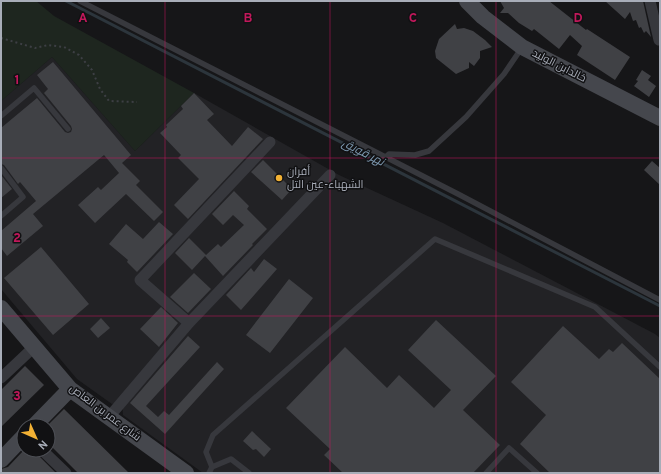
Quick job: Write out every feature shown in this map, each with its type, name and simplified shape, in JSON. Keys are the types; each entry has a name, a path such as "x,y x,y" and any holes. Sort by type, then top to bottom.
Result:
{"street":[{"name":"خالدابن الوليد","path":"467,1 483,17 522,47 660,118"},
{"path":"650,1 659,40"},
{"path":"189,324 140,280 270,142"},
{"path":"109,417 189,324 330,176"},
{"name":"شارع عمر بن العاص","path":"3,314 34,346 70,388 186,473"},
{"path":"1,378 34,346"},
{"path":"42,418 70,388"},
{"path":"1,460 16,444"},
{"path":"50,458 66,473"}],"lane":[{"path":"80,1 386,157 660,300"},
{"path":"386,157 389,154 415,155 429,152 466,117 504,74 522,47"},
{"path":"1,116 34,88 68,129"},
{"path":"1,168 23,197 1,216"},
{"path":"249,473 231,459 210,470 206,452 213,435 435,239 595,307 660,367"},
{"path":"486,473 510,448 537,473"}],"path":[{"path":"1,38 35,48 48,46 64,48 79,55 92,70 100,90 109,101 137,102"}],"shaded area":[{"path":"1,1 36,1 54,16 194,93 135,151 52,57 1,101"},
{"path":"52,57 135,151 194,93 339,175 443,223 655,334 660,338 660,473 203,473 123,415 122,402 112,404 77,379 1,289 1,101"}],"building":[{"path":"500,1 549,1 586,30 587,29 630,57 615,80 577,55 582,46 570,35 559,49 534,29 532,31 519,23 508,13 500,13 504,8"},
{"path":"605,1 643,1 651,37 646,31 644,33 641,27 639,28 636,20 633,21 630,12 625,19"},
{"path":"455,24 457,29 464,28 473,31 492,47 480,51 480,58 474,66 469,62 469,68 456,74 436,58 435,51 439,39"},
{"path":"53,62 131,155 122,163 140,181 136,185 163,212 154,221 126,194 95,223 78,205 98,187 101,190 119,173 104,155 33,214 43,226 7,256 1,248 1,231 36,201 20,182 18,184 4,165 1,164 1,128 37,98 65,132 71,132 71,126 44,93 48,89 37,75"},
{"path":"642,70 651,76 648,80 656,86 649,97 634,86 638,81 636,80"},
{"path":"194,93 214,114 207,120 232,146 248,127 263,139 188,219 174,205 199,179 178,158 181,155 160,133 167,127 166,125 183,109 181,106"},
{"path":"263,160 292,189 282,200 251,172"},
{"path":"652,161 660,168 660,185 644,170"},
{"path":"1,175 12,189 1,198"},
{"path":"234,191 249,206 247,209 267,229 223,276 205,256 192,270 175,253 189,238 206,255 218,244 221,247 244,225 233,215 223,225 212,214"},
{"path":"159,222 173,234 137,272 127,262 128,260 109,244 126,224 143,239"},
{"path":"41,247 89,304 53,335 4,278"},
{"path":"264,259 277,269 241,310 226,295 251,268 254,272"},
{"path":"194,273 211,289 188,313 170,297"},
{"path":"289,279 313,298 270,353 246,335"},
{"path":"161,307 178,323 159,347 140,329"},
{"path":"101,318 110,328 98,338 90,329"},
{"path":"436,320 496,376 463,410 500,445 473,473 343,473 324,455 330,449 286,408 345,347 387,388 399,375 434,408 451,390 408,350"},
{"path":"563,326 599,359 609,349 613,352 622,343 660,379 660,473 550,473 520,444 546,415 511,382"},
{"path":"188,336 200,347 146,406 158,417 164,411 169,415 217,362 224,369 165,434 130,403"},
{"path":"25,366 44,385 1,427 1,390"},
{"path":"64,409 129,473 78,473 56,451 55,418"},
{"path":"252,431 271,449 264,457 256,449 253,450 243,441"},
{"path":"16,458 41,458 56,473 1,473 1,469 8,467"}],"waterway":[{"name":"نهر قويق","path":"66,1 660,306"}],"place":[{"name":"أفران الشهباء-عين التل","path":"279,178"}]}
